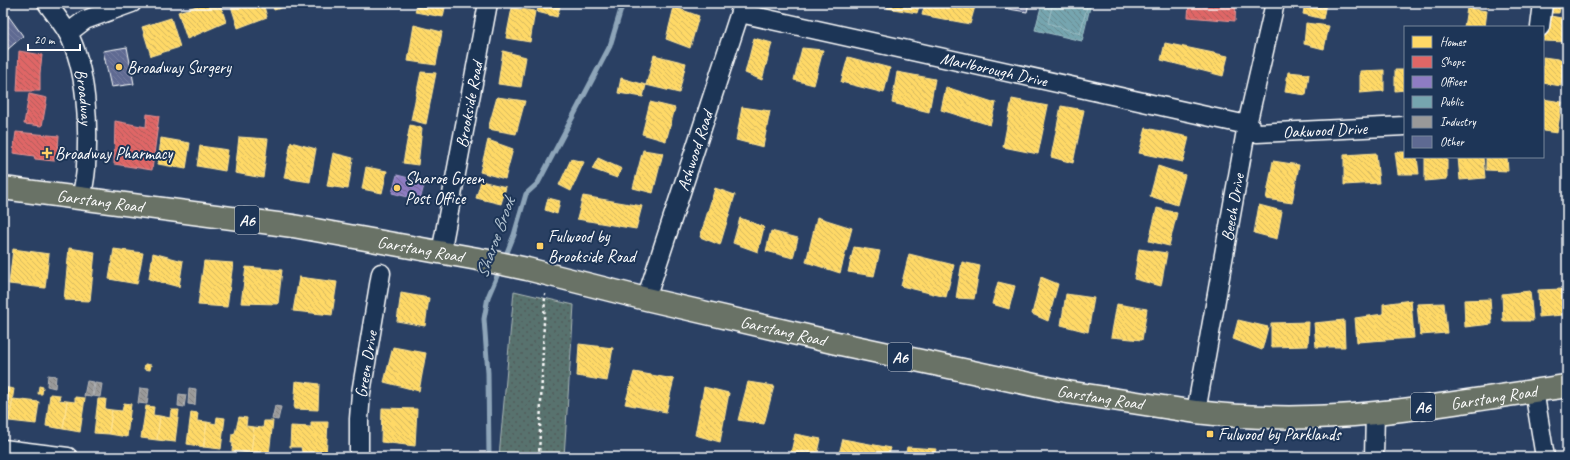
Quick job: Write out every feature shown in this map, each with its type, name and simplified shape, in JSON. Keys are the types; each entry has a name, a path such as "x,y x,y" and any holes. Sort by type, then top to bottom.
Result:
{"highway":[{"name":"Garstang Road","path":"3,188 293,226 489,261 841,344 1066,392 1215,415 1278,417 1334,416 1376,413 1506,396 1534,390 1567,386"}],"street":[{"name":"Broadway","path":"47,3 68,33 79,61 84,91 86,132 86,167 81,199"},
{"path":"68,33 85,20 132,3"},
{"name":"Brookside Road","path":"441,253 488,3"},
{"name":"Beech Drive","path":"1196,412 1247,125 1275,3"},
{"path":"1540,26 1542,3"},
{"name":"Marlborough Drive","path":"741,8 1247,125"},
{"name":"Ashwood Road","path":"646,299 741,8"},
{"name":"Oakwood Drive","path":"1247,125 1257,133 1404,126"},
{"name":"Green Drive","path":"359,457 361,393 381,273"},
{"path":"1534,390 1545,457"},
{"path":"1374,457 1376,413"},
{"path":"3,449 68,457"}],"path":[{"path":"536,271 539,457"}],"green space":[{"path":"514,291 574,305 564,457 499,457"}],"building: Homes":[{"path":"206,3 220,3 226,22 187,39 178,12"},
{"path":"230,3 263,3 267,17 238,28"},
{"path":"272,3 298,3 274,10"},
{"path":"417,3 446,3 443,17 415,12"},
{"path":"539,3 561,3 557,17 537,12"},
{"path":"888,3 920,3 917,13 887,8"},
{"path":"925,3 976,3 970,24 922,15"},
{"path":"1305,3 1326,3 1323,19 1303,14"},
{"path":"1457,3 1489,3 1489,6"},
{"path":"1548,3 1561,3 1559,13 1545,13"},
{"path":"674,7 699,16 690,48 666,39"},
{"path":"512,8 535,11 530,42 506,38"},
{"path":"1467,8 1487,11 1485,26 1464,26"},
{"path":"1545,15 1567,19 1567,42 1544,41"},
{"path":"171,18 180,47 151,56 142,27"},
{"path":"1306,23 1329,26 1324,49 1304,44"},
{"path":"414,25 442,32 436,65 408,61"},
{"path":"754,38 772,43 762,80 745,73"},
{"path":"1165,43 1228,56 1223,76 1161,60"},
{"path":"802,48 823,50 814,85 794,80"},
{"path":"503,51 526,57 521,87 498,84"},
{"path":"654,55 686,63 679,93 646,85"},
{"path":"848,57 890,68 884,93 841,82"},
{"path":"1544,57 1565,60 1561,86 1544,83"},
{"path":"1384,70 1384,91 1360,93 1360,71"},
{"path":"1395,70 1404,70 1404,90 1395,91"},
{"path":"421,72 436,73 426,124 411,120"},
{"path":"897,72 935,79 929,112 892,103"},
{"path":"1288,72 1309,74 1306,95 1285,92"},
{"path":"621,78 646,85 643,97 618,93"},
{"path":"946,87 996,103 990,125 941,110"},
{"path":"497,97 525,101 516,134 488,129"},
{"path":"1012,99 1048,106 1038,154 1003,147"},
{"path":"1544,99 1562,102 1557,133 1544,131"},
{"path":"650,102 675,108 666,141 642,134"},
{"path":"1061,106 1084,110 1073,163 1051,157"},
{"path":"742,107 770,111 763,147 736,140"},
{"path":"410,125 422,128 418,165 403,163"},
{"path":"1146,128 1189,137 1183,162 1139,153"},
{"path":"239,137 268,139 263,178 235,173"},
{"path":"161,138 190,143 186,169 158,164"},
{"path":"488,140 513,149 505,179 480,172"},
{"path":"291,142 316,149 310,182 284,178"},
{"path":"200,146 228,150 225,171 197,166"},
{"path":"643,150 663,153 653,193 633,188"},
{"path":"1395,152 1404,152 1404,158 1417,158 1419,174 1398,174"},
{"path":"333,153 353,158 348,189 327,186"},
{"path":"1376,153 1379,183 1344,185 1344,155"},
{"path":"598,158 622,169 617,178 592,169"},
{"path":"1425,158 1447,158 1447,179 1425,181"},
{"path":"1458,158 1483,158 1485,178 1460,180"},
{"path":"1486,158 1507,158 1508,171 1486,170"},
{"path":"571,159 584,162 571,191 559,185"},
{"path":"1273,161 1299,165 1292,203 1266,199"},
{"path":"1158,166 1185,175 1177,205 1150,196"},
{"path":"366,167 387,171 382,193 362,189"},
{"path":"481,181 506,187 501,204 476,198"},
{"path":"715,188 735,195 720,245 700,237"},
{"path":"583,196 642,206 636,229 577,219"},
{"path":"548,198 560,201 557,214 545,210"},
{"path":"1259,205 1282,211 1277,239 1254,233"},
{"path":"1157,208 1177,213 1169,246 1149,241"},
{"path":"817,217 852,228 840,273 806,262"},
{"path":"740,218 764,227 758,252 733,243"},
{"path":"771,231 798,238 793,258 766,251"},
{"path":"854,247 880,251 874,276 848,272"},
{"path":"69,248 95,252 90,301 64,300"},
{"path":"13,249 49,254 45,288 9,284"},
{"path":"114,249 143,253 137,284 109,279"},
{"path":"1139,249 1167,253 1161,286 1134,279"},
{"path":"153,253 183,261 179,287 149,279"},
{"path":"909,254 954,265 946,297 901,286"},
{"path":"204,261 233,263 227,307 198,305"},
{"path":"962,262 980,266 974,299 956,298"},
{"path":"246,267 282,270 278,304 241,303"},
{"path":"299,277 337,282 332,315 293,311"},
{"path":"1041,277 1058,284 1048,321 1032,314"},
{"path":"998,282 1015,286 1009,309 992,304"},
{"path":"1562,289 1563,315 1539,317 1538,290"},
{"path":"1530,291 1533,321 1503,321 1502,294"},
{"path":"401,293 429,298 425,326 397,321"},
{"path":"1066,294 1094,298 1088,332 1061,325"},
{"path":"1490,299 1492,324 1465,327 1464,300"},
{"path":"1411,300 1414,338 1357,342 1355,318 1383,314 1383,304"},
{"path":"1444,303 1447,333 1420,335 1417,304"},
{"path":"1117,304 1147,309 1142,340 1111,337"},
{"path":"1238,320 1268,327 1262,350 1233,339"},
{"path":"1344,320 1345,347 1316,347 1314,323"},
{"path":"1309,322 1308,346 1271,347 1271,323"},
{"path":"579,344 613,348 607,381 577,376"},
{"path":"393,347 426,353 419,391 384,382"},
{"path":"145,364 151,365 150,370 144,369"},
{"path":"634,372 674,379 666,412 625,404"},
{"path":"296,381 319,384 318,410 294,409"},
{"path":"748,382 774,386 764,424 738,420"},
{"path":"39,386 43,387 42,394 38,394"},
{"path":"3,387 14,389 9,421 3,420"},
{"path":"704,387 729,393 720,442 695,435"},
{"path":"50,394 60,395 59,400 67,401 63,429 46,426"},
{"path":"75,397 85,398 80,432 63,429 67,401 75,402"},
{"path":"13,399 39,402 36,424 9,421"},
{"path":"98,399 106,399 105,409 112,410 109,434 94,433"},
{"path":"124,403 131,404 127,437 109,434 112,410 122,411"},
{"path":"146,406 154,407 153,415 160,416 157,440 141,438"},
{"path":"382,408 417,409 415,446 381,442"},
{"path":"171,410 179,410 175,442 157,440 160,416 170,418"},
{"path":"191,412 198,413 197,421 207,422 204,447 187,444"},
{"path":"217,417 225,418 221,449 203,447 207,422 216,424"},
{"path":"239,417 247,418 246,426 254,427 251,453 232,451 232,434 235,433"},
{"path":"264,421 273,421 269,454 251,453 254,427 263,428"},
{"path":"311,422 328,422 326,457 303,457 301,447 290,447 291,426 311,427"},
{"path":"795,434 821,439 817,457 790,457"},
{"path":"843,439 891,448 888,457 838,457"},
{"path":"907,447 936,449 934,457 905,457"}],"building: Shops":[{"path":"1189,3 1236,3 1235,21 1188,17"},
{"path":"19,51 42,55 40,91 17,91"},
{"path":"29,94 47,98 42,126 24,124"},
{"path":"147,114 159,116 152,170 114,164 115,121 146,127"},
{"path":"16,132 59,136 57,158 54,158 54,161 35,159 34,156 13,153"}],"building: Offices":[{"path":"397,175 425,182 420,200 392,193"}],"building: Public":[{"path":"1042,3 1091,3 1082,41 1035,30"},
{"path":"1053,3 1088,3 1080,34 1048,23"}],"building: Industry":[{"path":"48,375 56,376 55,388 47,386"},
{"path":"87,381 94,382 92,397 84,396"},
{"path":"95,383 102,384 100,397 93,396"},
{"path":"140,388 149,389 147,404 138,403"},
{"path":"189,388 196,389 195,405 188,404"},
{"path":"179,394 186,395 184,407 178,406"},
{"path":"275,406 281,407 278,420 272,419"}],"building: Other":[{"path":"997,3 1029,3 1027,12 996,7"},
{"path":"7,14 23,36 6,51 3,47 3,17"},
{"name":"Broadway Surgery","path":"127,47 134,84 111,87 103,51"},
{"path":"1567,437 1567,457 1564,438"}],"waterway":[{"name":"Sharoe Brook","path":"504,260 514,235 526,194 538,183 610,46 622,3"},
{"name":"Sharoe Brook","path":"489,457 488,373 484,319 488,297 500,269"}],"place":[{"name":"Broadway Surgery","path":"119,67"},
{"name":"Broadway Pharmacy","path":"47,153"},
{"name":"Sharoe Green Post Office","path":"397,188"},
{"name":"Fulwood by Brookside Road","path":"540,246"},
{"name":"Fulwood by Parklands","path":"1210,434"}]}
